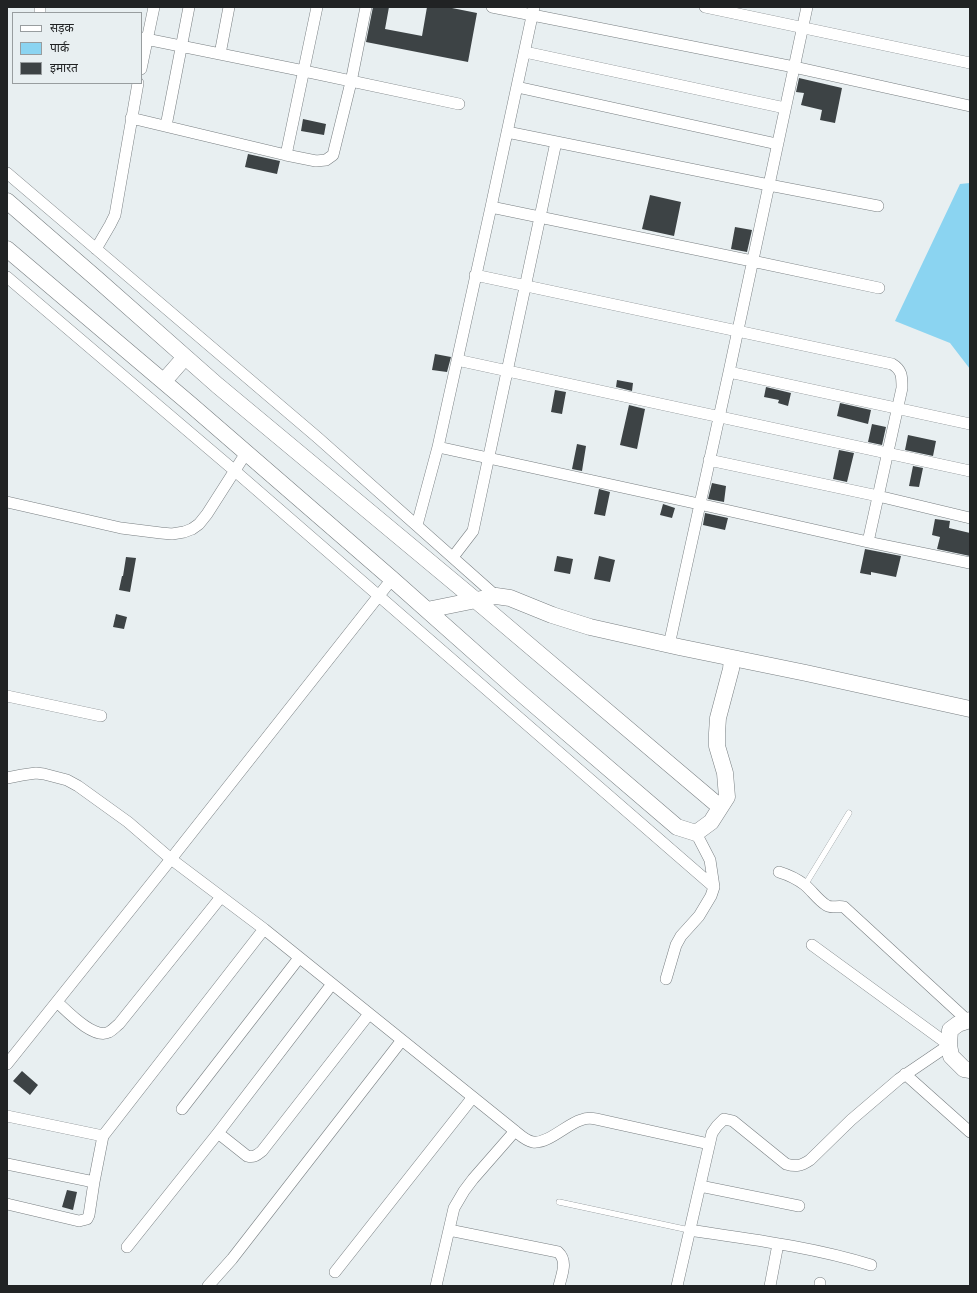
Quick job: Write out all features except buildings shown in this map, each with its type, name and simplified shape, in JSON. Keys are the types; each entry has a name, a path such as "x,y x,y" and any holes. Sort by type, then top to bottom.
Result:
{"street":[{"path":"142,59 144,39 154,7"},
{"path":"166,126 189,7"},
{"path":"220,54 229,7"},
{"path":"286,156 317,7"},
{"path":"131,118 286,156 316,161 326,160 332,154 352,82 366,7"},
{"path":"492,7 533,11 794,66 970,106"},
{"path":"705,7 970,63"},
{"path":"669,645 738,331 806,7"},
{"path":"417,525 438,447 508,132 533,11"},
{"path":"144,39 459,104"},
{"path":"524,52 785,108"},
{"path":"96,249 115,215 138,84"},
{"path":"517,87 777,144"},
{"path":"508,132 878,206"},
{"path":"453,557 473,531 556,142"},
{"path":"7,173 317,437 496,596"},
{"path":"7,201 184,357 720,807"},
{"path":"491,208 752,260 879,288"},
{"path":"7,249 164,382 392,579 517,690 677,827 696,833 710,860 714,887 711,896 699,916 681,936 676,945 666,979"},
{"path":"475,275 892,364 898,368 902,376 902,388 868,542"},
{"path":"7,277 235,471 714,887"},
{"path":"164,382 184,357"},
{"path":"457,360 970,471"},
{"path":"729,372 970,424"},
{"path":"438,447 868,542 970,563"},
{"path":"7,502 121,528 172,534 184,532 199,524 207,514 246,453"},
{"path":"709,460 878,496 970,518"},
{"path":"7,1064 392,579"},
{"path":"427,610 496,596 515,600 552,615 590,627 970,709"},
{"path":"696,833 711,822 727,797 725,773 717,746 717,733 718,718 731,669 732,658"},
{"path":"7,696 101,716"},
{"path":"7,778 22,774 36,774 67,780 78,786 128,822 171,859 264,929 515,1131 531,1142 538,1142 580,1120 588,1118 709,1144"},
{"path":"779,872 792,876 805,885 826,906 832,907 839,905 844,907 969,1019 950,1030 949,1045 951,1056 968,1071"},
{"path":"57,1002 89,1029 96,1033 109,1032 119,1024 221,896"},
{"path":"7,1204 79,1221 87,1220 103,1136 264,929"},
{"path":"812,945 949,1045"},
{"path":"182,1109 299,958"},
{"path":"126,1247 218,1133 332,984"},
{"path":"218,1133 247,1156 256,1156 369,1014"},
{"path":"208,1286 232,1259 402,1040"},
{"path":"677,1286 709,1144 716,1126 724,1120 733,1121 786,1164 796,1166 802,1165 810,1160 870,1103 905,1074 949,1045"},
{"path":"905,1074 970,1132"},
{"path":"335,1272 473,1097"},
{"path":"7,1116 103,1136"},
{"path":"436,1286 454,1208 464,1191 515,1131"},
{"path":"7,1164 94,1182"},
{"path":"700,1186 799,1206"},
{"path":"448,1230 558,1252 564,1261 559,1286"},
{"path":"689,1230 778,1244 849,1258 871,1265"},
{"path":"770,1286 778,1244"}],"lane":[{"path":"805,885 849,814"},
{"path":"559,1202 689,1230"}],"green space":[{"path":"970,183 970,369 950,343 895,321 960,184"}]}
